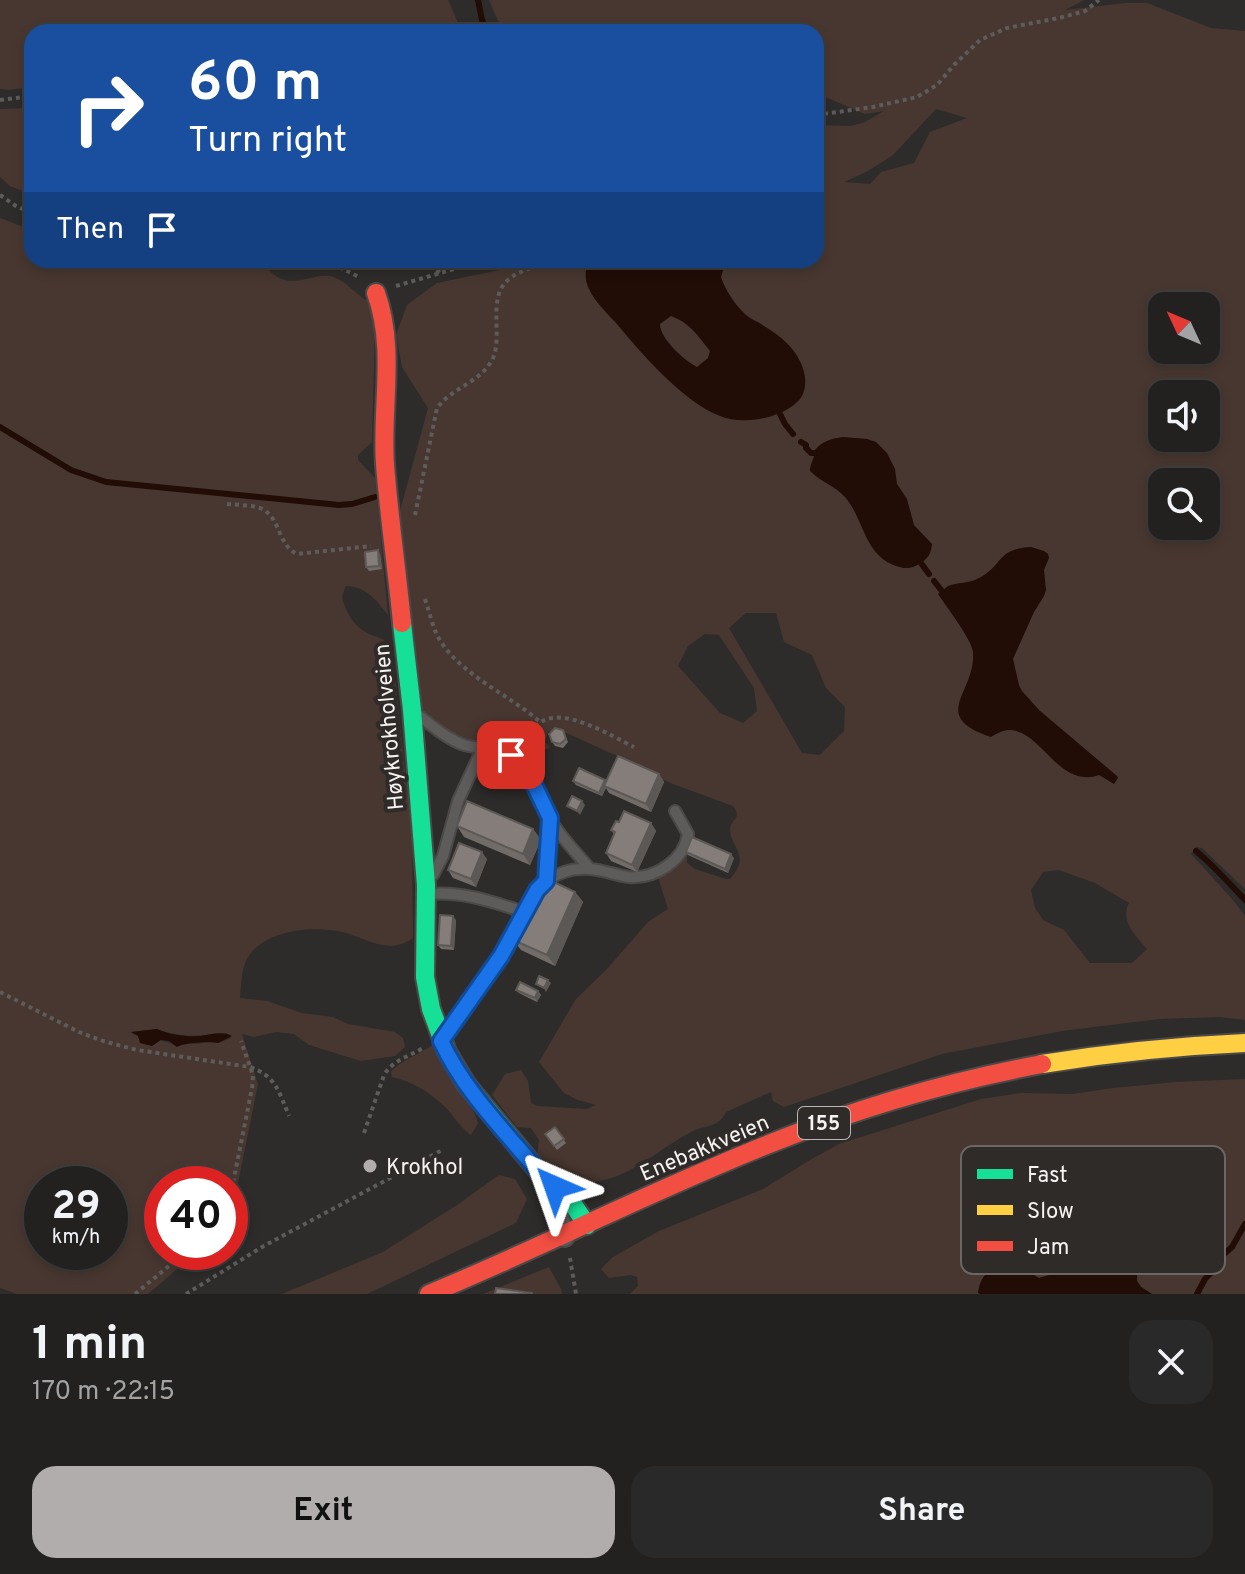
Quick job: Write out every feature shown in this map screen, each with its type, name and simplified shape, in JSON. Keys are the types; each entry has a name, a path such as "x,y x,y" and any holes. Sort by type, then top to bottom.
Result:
{"street":[{"name":"Høykrokholveien","path":"376,293 384,318 387,361 384,437 412,710 426,889 425,977 431,1009 455,1068 475,1096 548,1183 568,1197 587,1225"},
{"name":"Enebakkveien","path":"429,1294 803,1130 922,1092 1057,1061 1171,1046 1245,1043"},
{"name":"Høykrokholveien","path":"548,1183 564,1236"}],"lane":[{"path":"412,710 464,745 502,751 520,761 559,832 590,869"},
{"path":"483,747 458,801 443,856 426,889 486,899 524,912"},
{"path":"440,1037 501,956 537,890 546,881 561,873 580,869 634,877 667,867 683,851 688,834 675,811"},
{"path":"546,881 550,818"}],"path":[{"path":"824,114 917,97 937,85 980,40 1007,28 1085,11 1099,0"},
{"path":"0,100 24,97"},
{"path":"0,195 24,210"},
{"path":"341,268 368,283 376,293 455,268"},
{"path":"437,273 440,268"},
{"path":"415,518 437,408 481,375 492,359 499,295 503,285 530,268"},
{"path":"227,504 256,507 269,512 287,547 297,554 393,543"},
{"path":"425,597 436,634 453,656 540,722"},
{"path":"520,761 531,732 540,722 555,717 576,721 634,747"},
{"path":"0,992 103,1041 137,1050 250,1067 264,1072 277,1088 289,1116"},
{"path":"364,1133 389,1068 440,1037"},
{"path":"236,1166 253,1075 241,1041"},
{"path":"186,1294 262,1247 444,1149"},
{"path":"564,1236 576,1294"},
{"path":"135,1294 164,1270"}],"shaded area":[{"path":"0,0 448,0 458,24 24,24 24,88 0,89"},
{"path":"489,0 1084,0 1065,10 1147,3 1211,28 1245,31 1245,889 1202,848 1197,847 1191,854 1245,916 1245,1020 1220,1017 1159,1019 1062,1031 942,1054 784,1107 773,1101 771,1092 726,1112 717,1123 685,1135 627,1171 583,1187 570,1178 564,1180 537,1154 539,1140 531,1128 517,1127 492,1095 505,1074 521,1070 528,1081 531,1103 537,1106 586,1109 596,1105 564,1093 539,1062 576,999 648,922 668,909 658,877 687,854 687,863 695,869 730,879 740,858 730,829 737,814 733,806 625,763 624,759 562,731 548,732 545,742 550,747 548,749 496,746 452,733 421,711 400,511 428,408 402,367 396,335 407,305 437,283 509,268 824,268 824,125 863,123 884,111 865,114 824,96 824,24 500,24","holes":["936,109 967,118 930,132 914,163 881,172 870,184 844,182 893,155","746,613 776,613 784,642 812,655 826,688 845,707 844,731 820,755 802,753 729,628","705,634 719,635 754,688 757,711 743,723 720,713 678,666 688,646","1059,870 1095,883 1129,903 1128,922 1147,949 1132,963 1090,963 1064,930 1043,920 1035,908 1031,890 1043,872"]},
{"path":"24,108 24,192 10,186 0,177 0,109"},
{"path":"0,218 24,226 24,268 267,268 281,279 290,281 328,276 344,283 368,301 375,323 372,442 358,455 358,460 375,478 388,615 365,591 346,586 342,596 356,625 382,639 392,649 412,835 413,938 395,946 386,946 330,930 303,930 275,936 263,942 246,961 240,998 267,1001 302,1013 395,1032 403,1038 405,1047 395,1056 361,1061 309,1045 294,1034 276,1032 254,1037 242,1034 258,1084 241,1166 144,1166 144,1270 176,1270 148,1294 17,1294 0,1288","holes":["157,1029 182,1035 227,1033 231,1038 218,1043 183,1043 177,1047 131,1032"]},
{"path":"587,268 724,268 721,277 734,301 746,315 771,330 796,354 803,369 804,392 788,409 759,419 729,419 706,409 664,376 598,303 586,282","holes":["671,316 683,322 710,351 708,358 697,367 674,348 661,330 660,324"]},
{"path":"843,437 876,442 887,453 895,469 897,484 907,499 914,525 932,544 928,556 916,566 899,567 877,554 845,497 810,471 815,450 827,441"},
{"path":"1031,547 1044,551 1049,558 1044,570 1044,596 1013,659 1019,685 1039,710 1117,776 1114,784 1099,775 1085,777 1072,774 1021,733 1006,730 991,737 972,729 962,721 958,712 972,667 973,652 964,632 938,594 948,586 979,578 1006,554"},
{"path":"157,1029 184,1036 221,1033 232,1036 218,1043 177,1047 161,1040 152,1046 140,1043 138,1036 131,1032"},
{"path":"435,1043 474,1112 478,1123 471,1135 433,1096 413,1084 392,1077 391,1072 395,1068"},
{"path":"1245,1079 1245,1294 1152,1294 1137,1281 1137,1274 1225,1274 1225,1146 961,1146 961,1274 1021,1274 978,1292 980,1294 630,1294 638,1286 637,1277 609,1278 601,1269 613,1257 659,1231 763,1189 839,1144 981,1099 1021,1093 1072,1094 1176,1082"},
{"path":"499,1175 515,1179 527,1199 516,1223 367,1294 282,1294 383,1252"},
{"path":"549,1267 562,1294 483,1294"},
{"path":"986,1274 1032,1274 1039,1278 1053,1274 1137,1274 1141,1287 1152,1294 980,1294 981,1282"},
{"path":"1033,1274 1053,1274 1039,1278"}],"building":[{"path":"378,550 379,566 366,567 365,552"},
{"path":"555,728 563,730 566,739 560,744 552,742 549,734"},
{"path":"618,756 659,774 646,804 604,786"},
{"path":"579,768 605,780 599,793 573,781"},
{"path":"572,796 582,801 577,811 567,806"},
{"path":"467,801 533,829 523,854 457,826"},
{"path":"624,811 651,823 632,865 606,853 615,832 611,830"},
{"path":"692,837 731,854 725,869 686,852"},
{"path":"459,843 482,852 471,879 448,870"},
{"path":"541,876 575,892 547,955 513,940 522,913 525,915 531,900 528,899"},
{"path":"440,915 453,916 451,946 438,945"},
{"path":"539,976 548,980 544,988 536,984"},
{"path":"520,982 538,991 535,998 516,990"},
{"path":"555,1127 564,1139 554,1146 545,1134"},
{"path":"496,1288 532,1293 532,1294 495,1294"}],"waterway":[{"path":"478,0 484,24"},
{"path":"780,414 793,434"},
{"path":"0,427 71,470 106,482 339,505 375,497"},
{"path":"801,442 814,453"},
{"path":"921,563 929,574"},
{"path":"934,581 942,591"},
{"path":"1196,851 1245,900"},
{"path":"1225,1253 1245,1224"},
{"path":"1197,1294 1210,1274"}],"traffic: fast":[{"path":"402,623 426,885 425,977 431,1009 447,1052 466,1084 548,1183 568,1197 587,1225"}],"traffic: slow":[{"path":"1042,1064 1144,1050 1245,1043"}],"traffic: jam":[{"path":"376,293 387,356 385,464 402,623"},
{"path":"429,1294 687,1178 807,1129 906,1096 1042,1064"}],"place":[{"name":"Krokhol","path":"370,1166"}],"route":[{"path":"511,755 527,770 550,818 546,881 537,890 501,956 441,1041 475,1096 548,1183 555,1187"}]}
